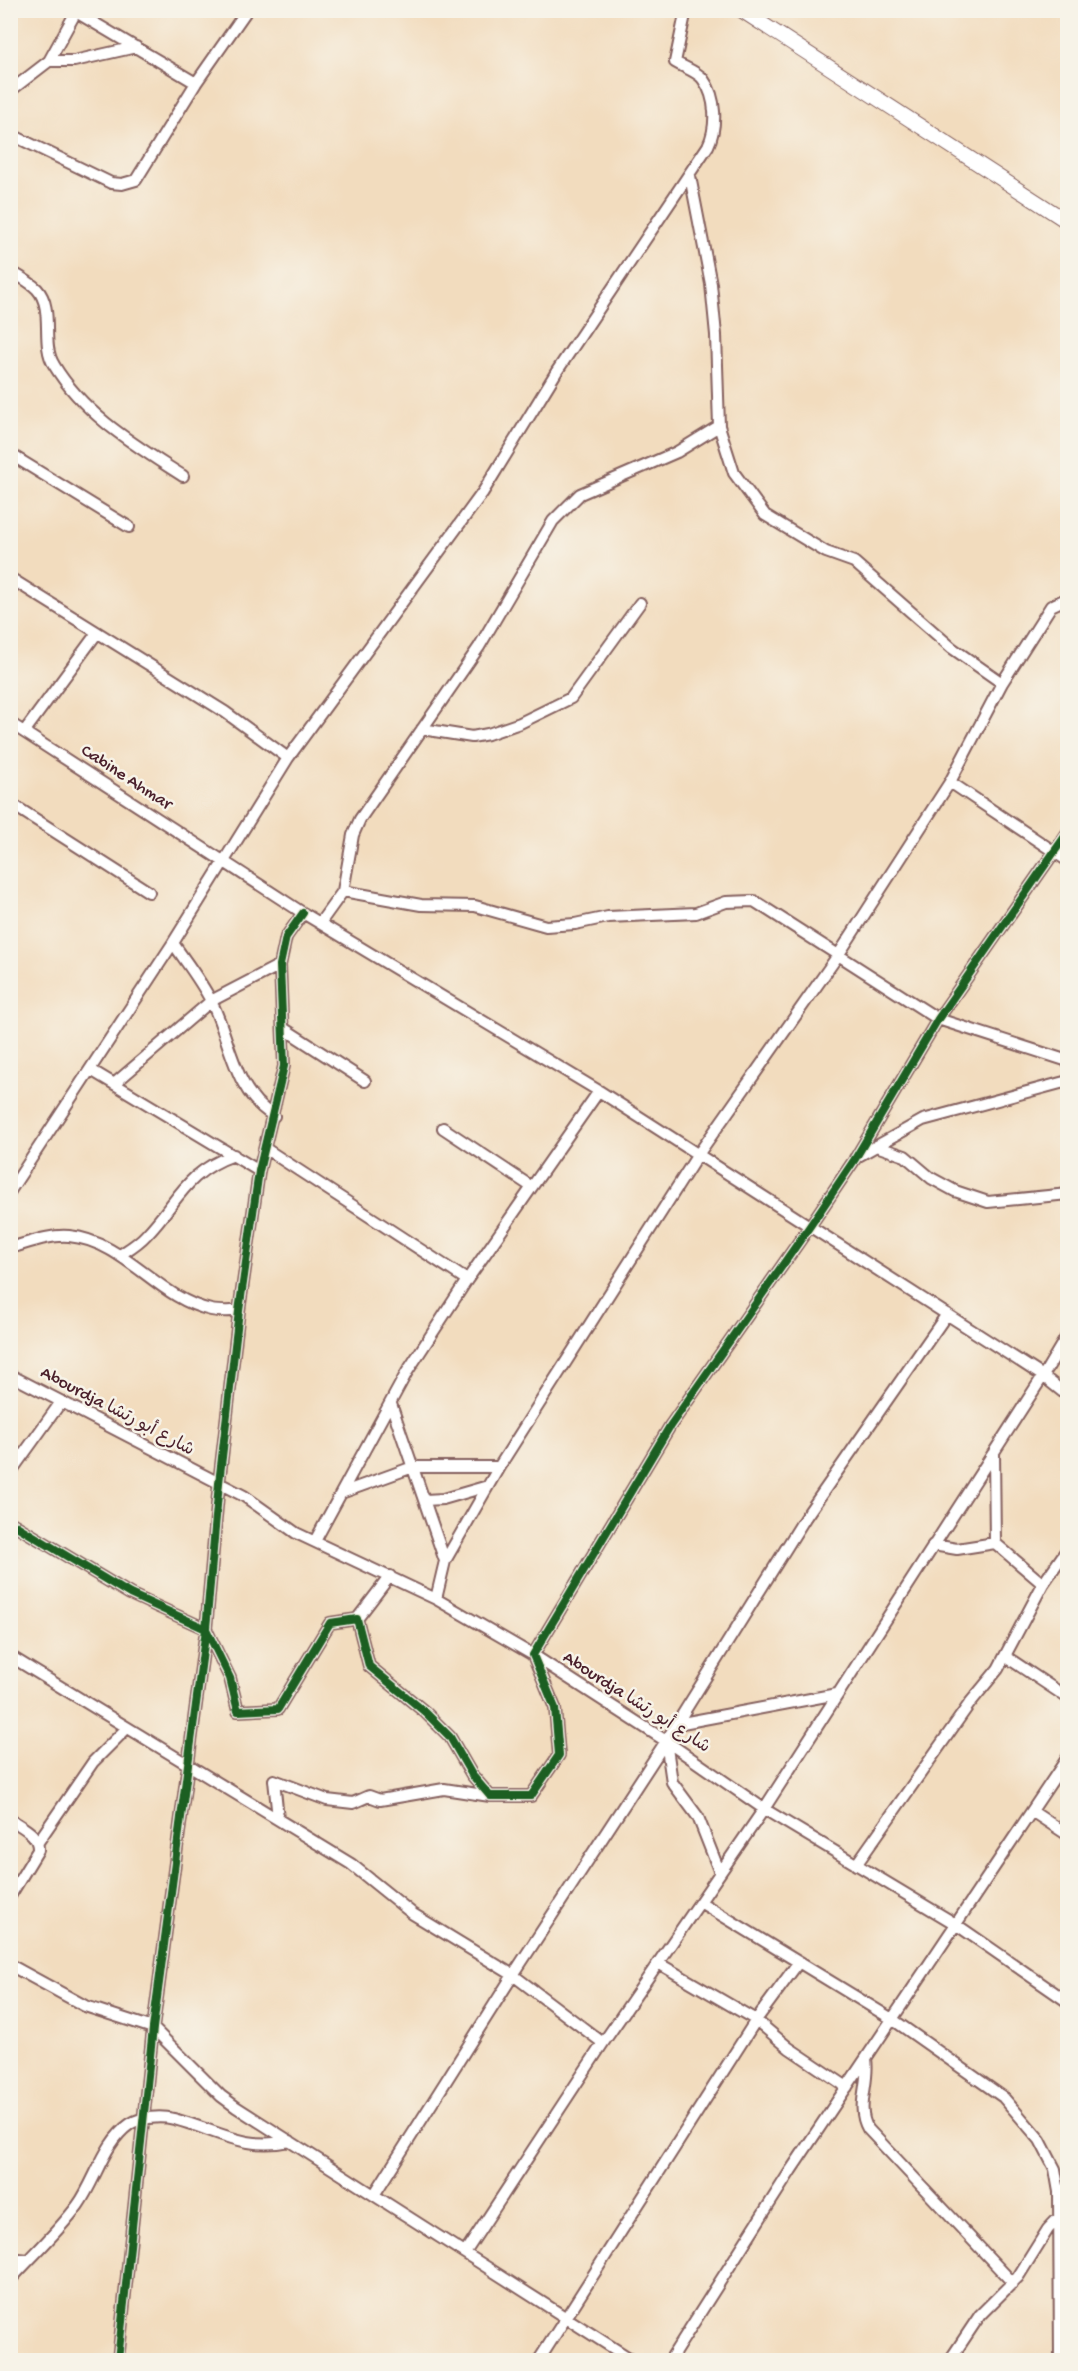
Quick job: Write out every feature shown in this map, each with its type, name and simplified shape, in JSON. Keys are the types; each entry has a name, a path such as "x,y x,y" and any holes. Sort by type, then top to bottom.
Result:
{"street":[{"path":"10,134 111,183 122,184 136,180 196,83 247,10"},
{"path":"10,1191 173,943 288,758 483,492 556,371 690,176 714,132 714,110 703,78 675,62 686,10"},
{"path":"741,10 1068,222"},
{"path":"10,92 49,61 77,11 196,83"},
{"path":"49,61 74,61 136,47"},
{"path":"690,176 711,284 716,335 719,426 734,473 765,515 826,552 854,562 952,648 1002,683"},
{"path":"10,271 39,291 46,314 49,356 82,401 122,437 183,476"},
{"path":"320,923 343,891 353,835 360,819 479,647 552,521 580,494 677,452 719,426"},
{"path":"10,454 129,527"},
{"path":"10,578 225,712 288,758"},
{"path":"436,1599 445,1561 499,1467 698,1155 839,954 950,782 1002,683 1052,606 1068,598"},
{"path":"422,729 471,736 488,734 520,723 571,698 640,603"},
{"path":"24,732 97,633"},
{"name":"Cabine Ahmar","path":"10,723 303,913 599,1091 1043,1376 1068,1396"},
{"path":"950,782 1068,861"},
{"path":"10,803 149,892"},
{"path":"278,1818 274,1780 327,1800 352,1803 369,1796 380,1800 444,1789 490,1796 531,1796 559,1755 555,1708 533,1655 670,1426 855,1159 938,1019 1052,851 1068,832"},
{"path":"343,891 421,905 475,906 546,926 575,924 608,917 696,913 726,902 754,901 938,1019 1068,1061"},
{"path":"118,2361 153,2028 190,1764 206,1629 219,1483 239,1311 259,1171 274,1116 284,1065 280,965 286,937 303,913"},
{"path":"173,943 211,1001 240,1079 255,1103 274,1116"},
{"path":"114,1084 211,1001 280,965"},
{"path":"283,1028 365,1081"},
{"path":"91,1070 259,1171"},
{"path":"855,1159 923,1120 1068,1081"},
{"path":"315,1541 344,1492 407,1372 466,1280 599,1091"},
{"path":"443,1128 532,1187"},
{"path":"876,1146 905,1156 931,1178 956,1191 988,1202 1068,1194"},
{"path":"266,1149 466,1280"},
{"path":"120,1255 145,1238 199,1171 213,1162 234,1155"},
{"path":"10,1248 68,1235 89,1240 120,1255 187,1302 212,1310 239,1311"},
{"path":"374,2195 513,1974 677,1724 805,1518 946,1314"},
{"path":"465,2253 603,2043 764,1809 1068,1334"},
{"name":"Abourdja شارع أبو رتشا","path":"10,1375 244,1496 296,1533 436,1599 533,1655 666,1741 764,1809 954,1923 1068,2002"},
{"path":"10,1473 61,1402"},
{"path":"391,1404 445,1561"},
{"path":"994,1452 995,1543 1043,1584"},
{"path":"344,1492 413,1467 499,1467"},
{"path":"425,1500 443,1499 488,1486"},
{"path":"10,1522 130,1594 206,1629 230,1678 238,1711 278,1709 330,1623 357,1619 390,1576"},
{"path":"933,1545 957,1549 995,1543"},
{"path":"856,1865 1005,1656 1043,1584 1068,1548"},
{"path":"357,1619 369,1666 425,1712 450,1737 471,1774 490,1796"},
{"path":"10,1656 351,1864 413,1914 513,1974 603,2043"},
{"path":"1005,1656 1068,1698"},
{"path":"677,1724 837,1694"},
{"path":"38,1842 93,1762 127,1728"},
{"path":"666,1741 672,1782 698,1817 720,1873"},
{"path":"670,2361 954,1923 1033,1812 1068,1757"},
{"path":"1033,1812 1068,1835"},
{"path":"10,1819 34,1836 38,1842 38,1850 10,1896"},
{"path":"700,1902 892,2019 1012,2106 1040,2140 1055,2169 1063,2178 1063,2345 1060,2361"},
{"path":"658,1963 756,2020 789,2048 847,2087"},
{"path":"539,2361 756,2020 798,1963"},
{"path":"10,1965 85,2006 153,2028 221,2096 632,2361"},
{"path":"866,2059 867,2073 862,2109 868,2129 1013,2283"},
{"path":"10,2280 58,2230 79,2204 117,2135 131,2122 172,2118 243,2143 261,2145 290,2141"},
{"path":"950,2361 980,2315 1013,2283 1064,2211"},
{"path":"10,2258 28,2260"}],"cycle path":[{"path":"10,1522 130,1594 206,1629 230,1678 238,1711 278,1709 330,1623 357,1619 369,1666 425,1712 450,1737 472,1775 490,1796 531,1796 559,1755 555,1708 533,1655 670,1426 855,1159 938,1019 1068,832"},
{"path":"118,2360 153,2028 206,1629 219,1483 239,1311 259,1171 284,1066 280,965 286,937 303,913"}]}
